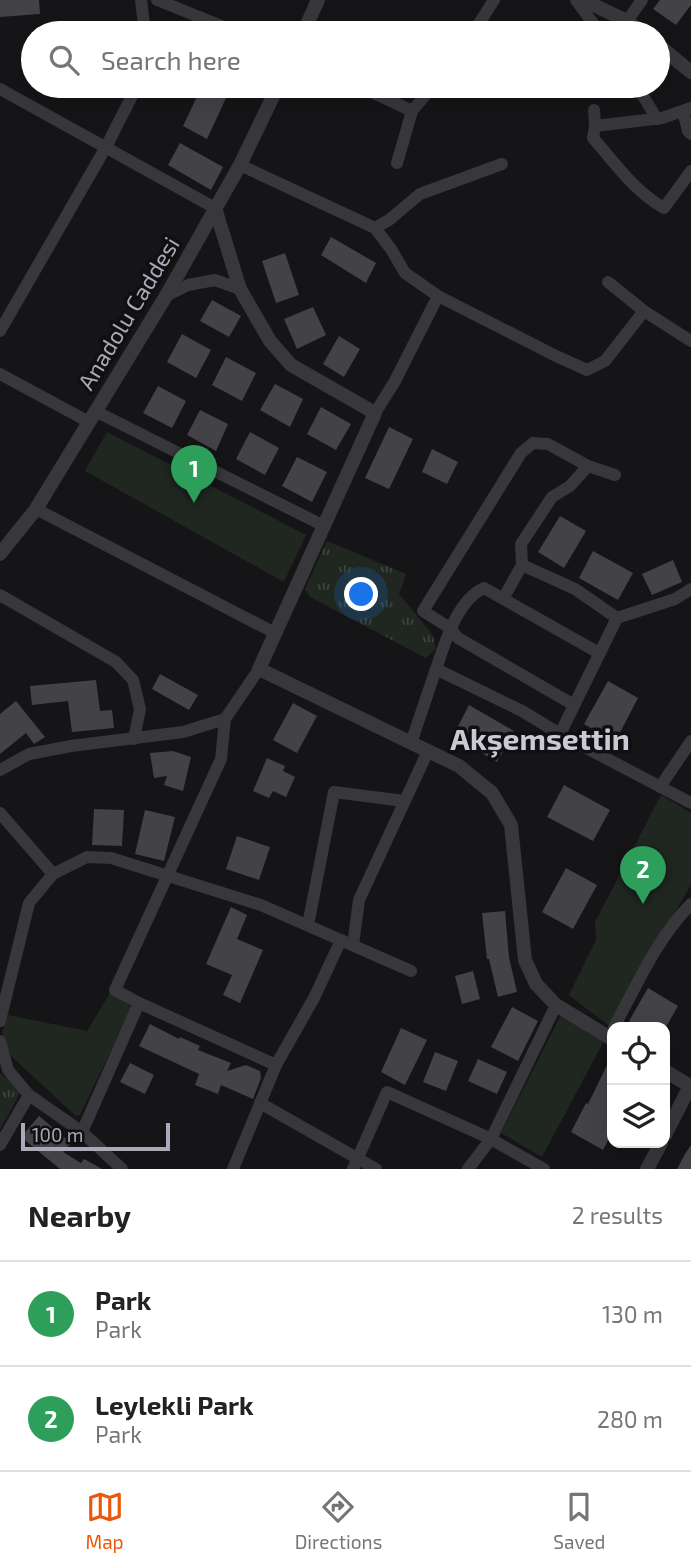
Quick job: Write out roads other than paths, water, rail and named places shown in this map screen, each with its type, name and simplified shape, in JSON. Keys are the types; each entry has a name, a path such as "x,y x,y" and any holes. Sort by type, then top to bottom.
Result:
{"street":[{"path":"141,0 144,21"},
{"path":"157,0 209,21"},
{"path":"308,21 318,0"},
{"path":"481,21 494,0"},
{"path":"576,0 591,21"},
{"path":"583,0 627,21 642,0"},
{"path":"670,55 691,72"},
{"path":"0,89 215,208 240,289 270,341 291,365 376,413"},
{"path":"0,331 106,148 130,98"},
{"name":"Anadolu Caddesi","path":"0,554 36,509 166,296 240,165 272,98"},
{"path":"384,98 412,111"},
{"path":"397,163 412,111 423,98"},
{"path":"644,98 657,119"},
{"path":"595,126 657,119 687,109 688,131 691,134"},
{"path":"594,110 593,138 621,173 650,201 664,208 691,171"},
{"path":"375,228 420,194 502,164"},
{"path":"240,165 375,228 405,273 438,296 587,370 605,361 644,312"},
{"path":"166,296 188,285 215,280 240,289"},
{"path":"608,282 644,312 691,341"},
{"path":"276,1065 115,990 221,759 225,719 258,668 376,413 438,296"},
{"path":"0,374 324,526"},
{"path":"574,705 458,638 450,628 423,611 522,453 533,443 548,444 587,466 615,475"},
{"path":"504,597 522,565 522,544 529,532 552,497 570,486 587,466"},
{"path":"36,509 275,633"},
{"path":"522,565 575,589 617,618"},
{"path":"411,743 450,628 474,592 484,588 504,597 600,653"},
{"path":"560,734 617,618 675,599 691,589"},
{"path":"0,595 116,662 133,680 140,709 134,739"},
{"path":"258,668 459,766 492,793 511,825 525,960 536,984 556,1005 607,1031"},
{"path":"436,669 523,711 560,734 691,803"},
{"path":"0,770 29,754 183,732 225,719"},
{"path":"660,787 691,741"},
{"path":"233,1169 276,1065 347,942 359,900 428,751"},
{"path":"309,925 334,792 404,801"},
{"path":"0,813 53,874"},
{"path":"0,1021 29,903 53,874 87,857 111,858 261,905 411,971"},
{"path":"618,1022 654,954 686,918 691,904"},
{"path":"82,1132 139,1003"},
{"path":"468,1169 491,1139 556,1005"},
{"path":"0,1046 8,1070 29,1095 82,1132 122,1169"},
{"path":"670,1074 691,1085 670,1125"},
{"path":"355,1164 387,1092 491,1139 544,1169"},
{"path":"0,1145 29,1095"},
{"path":"260,1103 301,1124 355,1164 376,1169"},
{"path":"647,1169 658,1148"}],"place":[{"name":"Park","path":"194,503"},
{"name":"Leylekli Park","path":"643,904"}],"district":[{"name":"Akşemsettin","path":"540,738"}]}
